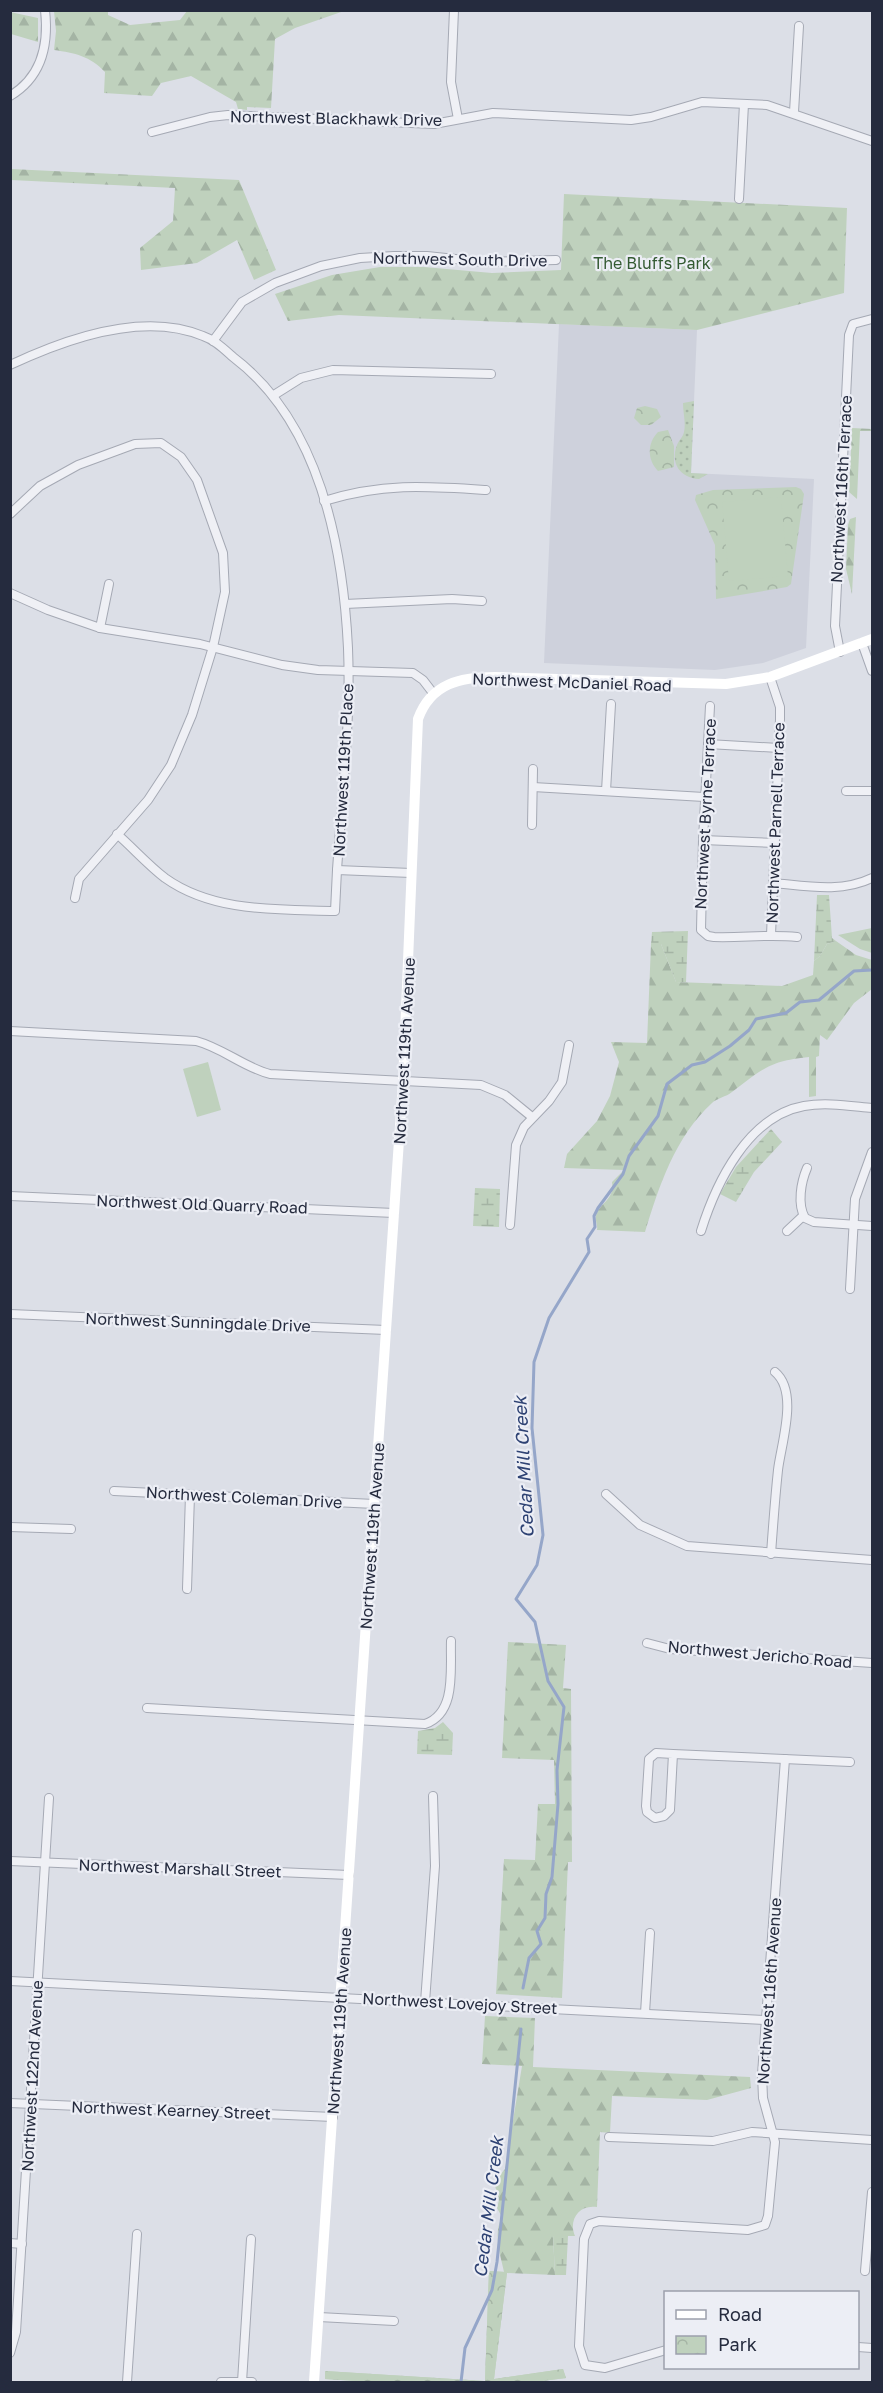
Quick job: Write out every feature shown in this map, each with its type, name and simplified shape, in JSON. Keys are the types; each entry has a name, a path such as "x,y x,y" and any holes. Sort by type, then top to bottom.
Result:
{"street":[{"path":"10,96 28,82 46,49 45,10"},
{"path":"454,10 450,82 458,119"},
{"path":"794,112 799,26"},
{"name":"Northwest Blackhawk Drive","path":"152,132 210,117 228,115 434,124 493,113 631,120 651,117 693,103 777,107 873,141"},
{"path":"739,199 744,104"},
{"name":"Northwest South Drive","path":"213,341 229,316 242,302 275,283 321,266 360,258 394,256 427,256 484,262 556,260"},
{"name":"Northwest 116th Terrace","path":"840,652 835,626 848,347 852,325 873,319"},
{"name":"Northwest 119th Place","path":"10,365 75,340 127,329 178,329 213,341 244,365 274,395 303,444 324,501 345,604 349,671 335,911 253,908 222,903 191,892 166,878 117,834"},
{"path":"274,395 301,378 333,370 491,374"},
{"path":"10,514 40,486 78,465 135,444 161,443 181,457 197,480 223,553 225,592 213,647 192,715 171,765 148,800 79,879 75,898"},
{"path":"324,501 361,490 400,487 486,490"},
{"path":"100,628 109,584"},
{"path":"10,593 64,616 100,628 213,647 282,665 349,671 413,673 423,680 433,693"},
{"path":"345,604 452,599 482,601"},
{"path":"867,641 873,671"},
{"name":"Northwest McDaniel Road","path":"433,693 450,683 475,677 709,685 770,677 867,641"},
{"name":"Northwest Parnell Terrace","path":"770,677 780,707 771,935"},
{"name":"Northwest 119th Avenue","path":"314,2382 403,1082 416,735 420,713 433,693"},
{"path":"606,791 611,704"},
{"name":"Northwest Byrne Terrace","path":"710,706 704,796 700,925 704,933 714,937 752,938 771,935 797,937"},
{"path":"708,744 779,748"},
{"path":"532,825 533,769"},
{"path":"533,787 704,796"},
{"path":"846,791 873,791"},
{"path":"702,840 775,843"},
{"path":"337,870 411,873"},
{"path":"773,883 838,888 873,878"},
{"path":"10,1030 196,1041 209,1044 254,1070 270,1074 481,1085 505,1095 532,1117"},
{"path":"510,1224 514,1155 519,1137 532,1117 549,1101 562,1082 569,1045"},
{"path":"701,1231 723,1177 744,1148 771,1120 787,1111 810,1105 873,1108"},
{"path":"850,1289 856,1194 873,1152"},
{"path":"787,1231 803,1216 802,1182 807,1168"},
{"name":"Northwest Old Quarry Road","path":"10,1196 394,1213"},
{"path":"803,1216 814,1222 873,1226"},
{"name":"Northwest Sunningdale Drive","path":"10,1314 386,1329"},
{"path":"771,1554 778,1470 785,1437 787,1407 784,1384 775,1372"},
{"name":"Northwest Coleman Drive","path":"114,1491 374,1504"},
{"path":"606,1494 640,1525 687,1546 873,1560"},
{"path":"187,1589 190,1495"},
{"path":"10,1527 71,1529"},
{"path":"147,1708 360,1719 419,1725 438,1718 447,1705 451,1641"},
{"name":"Northwest Jericho Road","path":"647,1643 670,1649 873,1663"},
{"path":"673,1754 671,1804 667,1814 660,1818 650,1816 646,1806 649,1759 656,1753 850,1762"},
{"name":"Northwest 116th Avenue","path":"664,2351 605,2368 585,2365 579,2346 584,2239 590,2224 610,2221 748,2230 765,2225 770,2206 774,2133 763,2098 765,2020 785,1759"},
{"path":"425,2002 435,1866 433,1796"},
{"name":"Northwest 122nd Avenue","path":"10,2353 16,2332 47,1863 49,1798"},
{"name":"Northwest Marshall Street","path":"10,1861 349,1875"},
{"path":"645,2013 650,1933"},
{"name":"Northwest Lovejoy Street","path":"10,1981 765,2020"},
{"name":"Northwest Kearney Street","path":"10,2103 333,2117"},
{"path":"609,2137 713,2141 752,2132 873,2140"},
{"path":"865,2271 873,2192"},
{"path":"127,2382 137,2234"},
{"path":"242,2382 251,2239"},
{"path":"10,2243 22,2244"},
{"path":"319,2317 394,2321"},
{"path":"221,2382 252,2382"}],"shaded area":[{"path":"559,324 697,330 691,473 814,479 806,648 763,663 715,670 544,663"}],"green space":[{"path":"54,11 108,11 108,15 130,25 180,20 187,11 344,11 295,28 275,39 271,108 247,107 247,110 238,109 236,102 191,76 161,83 152,96 104,93 105,72 94,62 69,52 54,50 56,31"},
{"path":"10,12 38,18 38,42 11,34"},
{"path":"11,169 239,180 276,270 254,280 237,240 197,263 141,270 140,248 173,221 175,188 11,180"},
{"name":"The Bluffs Park","path":"564,194 847,208 844,293 697,330 339,315 288,321 275,294 332,275 380,267 424,267 492,273 561,270"},
{"path":"694,401 691,473 708,474 699,479 682,473 675,458 677,445 685,429 683,403"},
{"path":"645,406 657,409 661,417 651,425 641,425 634,418 637,408"},
{"path":"852,428 872,429 872,431 860,431 857,499 849,492"},
{"path":"668,430 674,446 674,467 658,471 650,457 650,446 658,432"},
{"path":"796,487 804,494 791,584 787,587 716,599 715,545 695,500 696,495 713,490"},
{"path":"781,497 788,576 729,581 722,502"},
{"path":"856,517 852,594 846,569 848,525 850,519"},
{"path":"817,895 829,895 832,938 836,941 827,944 814,961"},
{"path":"872,928 872,953 860,949 838,935"},
{"path":"688,931 686,982 676,982 661,944 651,944 652,932"},
{"path":"836,941 856,955 872,960 872,989 854,1003 827,1040 820,1035 819,1056 816,1057 816,1096 809,1097 809,1057 784,1061 767,1067 730,1094 714,1101 699,1116 670,1163 645,1232 597,1230 598,1212 611,1193 612,1182 624,1170 564,1168 567,1154 597,1121 610,1096 619,1062 611,1042 647,1043 651,944 661,944 676,982 782,986 813,975 814,961 827,944"},
{"path":"208,1062 221,1110 197,1117 183,1069"},
{"path":"771,1129 782,1142 754,1172 736,1202 720,1194 736,1167"},
{"path":"475,1188 500,1189 499,1227 473,1226"},
{"path":"508,1642 566,1645 563,1688 571,1689 572,1862 568,1862 562,1998 496,1994 504,1859 535,1860 538,1804 555,1804 554,1760 502,1758"},
{"path":"443,1722 453,1733 452,1755 417,1754 418,1731 435,1728"},
{"path":"485,2016 535,2018 533,2067 750,2077 751,2088 707,2100 612,2096 610,2133 600,2132 597,2207 585,2208 577,2214 573,2224 575,2236 553,2236 555,2275 507,2273 494,2379 563,2369 566,2378 508,2384 414,2384 325,2379 325,2371 485,2381 489,2271 504,2272 498,2237 502,2217 497,2208 499,2200 494,2182 505,2169 522,2066 482,2064"},
{"path":"553,2235 568,2236 566,2275 555,2275"},
{"path":"489,2271 507,2272 494,2379 563,2369 566,2378 508,2384 414,2384 325,2379 325,2371 485,2381"}],"waterway":[{"name":"Cedar Mill Creek","path":"523,1988 529,1958 541,1944 537,1931 545,1918 546,1894 552,1877 558,1804 557,1770 564,1707 548,1681 535,1622 516,1599 537,1565 543,1535 532,1428 534,1362 549,1318 589,1252 587,1239 595,1227 594,1216 598,1208 623,1174 629,1156 658,1116 667,1084 692,1065 705,1062 730,1046 749,1030 756,1019 786,1013 800,1002 819,1000 854,971 872,970"},
{"name":"Cedar Mill Creek","path":"461,2382 465,2348 492,2290 497,2262 521,2029"}]}
